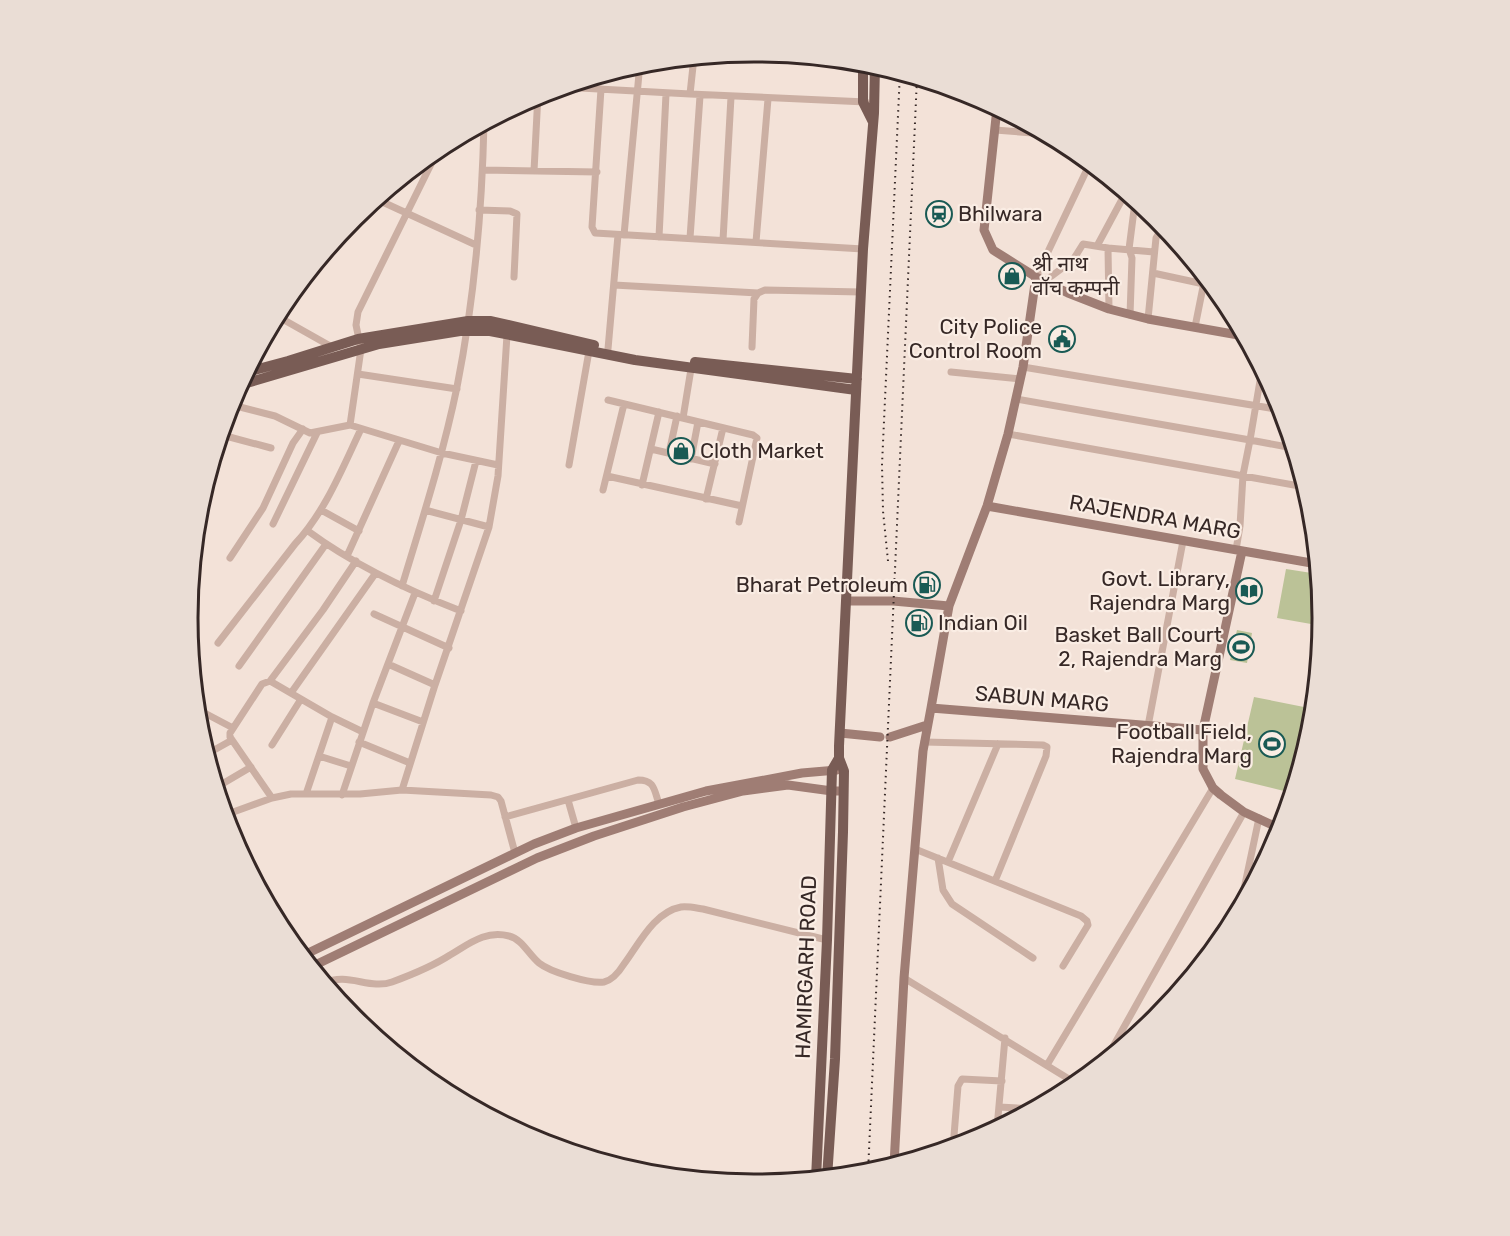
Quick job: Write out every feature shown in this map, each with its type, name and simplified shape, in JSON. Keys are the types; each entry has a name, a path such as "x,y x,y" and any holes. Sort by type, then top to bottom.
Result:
{"main road":[{"path":"864,72 868,102"},
{"path":"868,102 873,74"},
{"name":"HAMIRGARH ROAD","path":"816,1171 827,940 837,791 844,771 839,758 840,733 863,249 873,122 868,102"},
{"path":"258,369 333,347 359,344 379,345 467,326 497,322 635,356 856,384"},
{"path":"467,326 691,369 856,384"},
{"path":"252,382 345,354 359,344"},
{"name":"HAMIRGARH ROAD","path":"827,1170 840,939 837,791 832,770 839,758"}],"street":[{"path":"690,94 693,65"},
{"path":"608,349 639,74"},
{"path":"584,89 700,96 868,102"},
{"path":"601,89 592,227 595,233 863,249"},
{"path":"659,237 666,94"},
{"path":"690,238 700,96"},
{"path":"723,240 731,97"},
{"path":"756,242 768,99"},
{"path":"534,171 537,106"},
{"path":"996,117 984,230 993,250 1068,293 1109,309 1148,319 1233,334"},
{"path":"995,130 1026,132"},
{"path":"402,586 442,453 457,389 476,244 483,170 484,132"},
{"path":"350,425 358,374 359,344 356,325 358,312 429,167"},
{"path":"483,170 597,172"},
{"path":"894,1157 904,978 924,742 949,606 987,506 1008,434 1041,279 1087,171"},
{"path":"1097,246 1122,200"},
{"path":"385,203 476,244"},
{"path":"479,210 510,211 517,214 514,277"},
{"path":"1130,315 1132,258 1129,249 1134,211"},
{"path":"1148,319 1154,252 1158,234"},
{"path":"1041,279 1073,260 1083,244 1154,252"},
{"path":"1108,248 1109,309"},
{"path":"1153,273 1198,280"},
{"path":"614,285 758,293 765,290 861,292"},
{"path":"1195,327 1203,288"},
{"path":"752,347 754,299 758,293"},
{"path":"285,320 345,354"},
{"path":"402,790 489,527 498,476 507,334"},
{"path":"569,465 589,351"},
{"path":"1023,367 1270,408"},
{"path":"669,453 691,369"},
{"path":"951,372 1020,379"},
{"path":"358,374 457,389"},
{"path":"1259,384 1243,475 1239,550 1203,730 1203,769 1213,788 1244,812 1272,824"},
{"path":"1016,399 1284,446"},
{"path":"608,400 753,435 757,438 739,522"},
{"path":"603,490 624,404"},
{"path":"240,407 275,416 310,433 350,425 442,453 498,465"},
{"path":"642,485 659,412"},
{"path":"691,459 698,422"},
{"path":"706,499 723,428"},
{"path":"230,558 263,508 293,443 303,429"},
{"path":"218,643 295,544 308,531 321,510 361,429"},
{"path":"273,524 317,433"},
{"path":"1008,434 1296,485"},
{"path":"229,437 271,448"},
{"path":"347,556 399,441"},
{"path":"651,449 715,464"},
{"path":"434,601 461,520 476,461"},
{"path":"607,476 742,506"},
{"name":"RAJENDRA MARG","path":"987,506 1308,562"},
{"path":"321,510 359,531"},
{"path":"425,510 489,527"},
{"path":"308,531 375,574 461,611"},
{"path":"1148,726 1183,541"},
{"path":"239,666 326,544"},
{"path":"272,798 232,740 230,733 262,684 270,681 356,561"},
{"path":"291,693 375,574"},
{"path":"342,795 373,703 416,593"},
{"path":"846,601 893,601 949,606"},
{"path":"374,614 449,648"},
{"path":"388,664 435,685"},
{"path":"270,681 363,732"},
{"path":"272,745 301,699"},
{"path":"373,703 423,722"},
{"name":"SABUN MARG","path":"931,708 1203,730"},
{"path":"207,714 233,728"},
{"path":"306,794 332,717"},
{"path":"891,737 927,725"},
{"path":"840,733 880,737"},
{"path":"214,750 232,740"},
{"path":"359,742 410,763"},
{"path":"924,742 1043,745 1047,747 1047,756 995,881"},
{"path":"948,862 998,744"},
{"path":"320,756 351,766"},
{"path":"224,783 251,767"},
{"path":"310,952 515,853 576,828 706,790 832,770 844,771"},
{"path":"505,817 638,780 648,780 651,783 659,804"},
{"path":"318,963 537,858 594,836 683,807 743,791 788,785 837,791"},
{"path":"1047,1065 1213,788"},
{"path":"234,812 272,798 291,794 342,795 402,790 498,797 515,853"},
{"path":"568,800 576,828"},
{"path":"1116,1041 1244,812"},
{"path":"1246,879 1259,818"},
{"path":"915,849 1081,916 1088,921 1088,925 1063,966"},
{"path":"938,858 943,890 952,904 1034,958"},
{"path":"333,980 390,983 450,956 472,940 501,934 517,939 538,963 553,972 601,982 610,980 619,972 656,921 670,911 683,906 827,940"},
{"path":"904,978 1005,1038 1067,1079"},
{"path":"998,1118 1005,1038"},
{"path":"954,1137 958,1086 962,1079 1002,1081"},
{"path":"999,1107 1018,1108"}],"green space":[{"path":"1286,569 1309,573 1311,624 1277,618"},
{"name":"Basket Ball Court 2, Rajendra Marg","path":"1237,630 1252,633 1247,663 1230,660"},
{"name":"Football Field, Rajendra Marg","path":"1254,697 1304,707 1293,762 1284,791 1235,779"}],"railway":[{"path":"888,561 883,511 882,465 900,80"},
{"path":"868,1163 917,86"}],"place":[{"name":"Bhilwara","path":"939,214"},
{"name":"श्री नाथ वॉच कम्पनी","path":"1012,276"},
{"name":"City Police Control Room","path":"1062,339"},
{"name":"Cloth Market","path":"681,451"},
{"name":"Bharat Petroleum","path":"927,585"},
{"name":"Govt. Library, Rajendra Marg","path":"1249,591"},
{"name":"Indian Oil","path":"919,623"},
{"name":"Basket Ball Court 2, Rajendra Marg","path":"1241,647"},
{"name":"Football Field, Rajendra Marg","path":"1272,744"}]}
